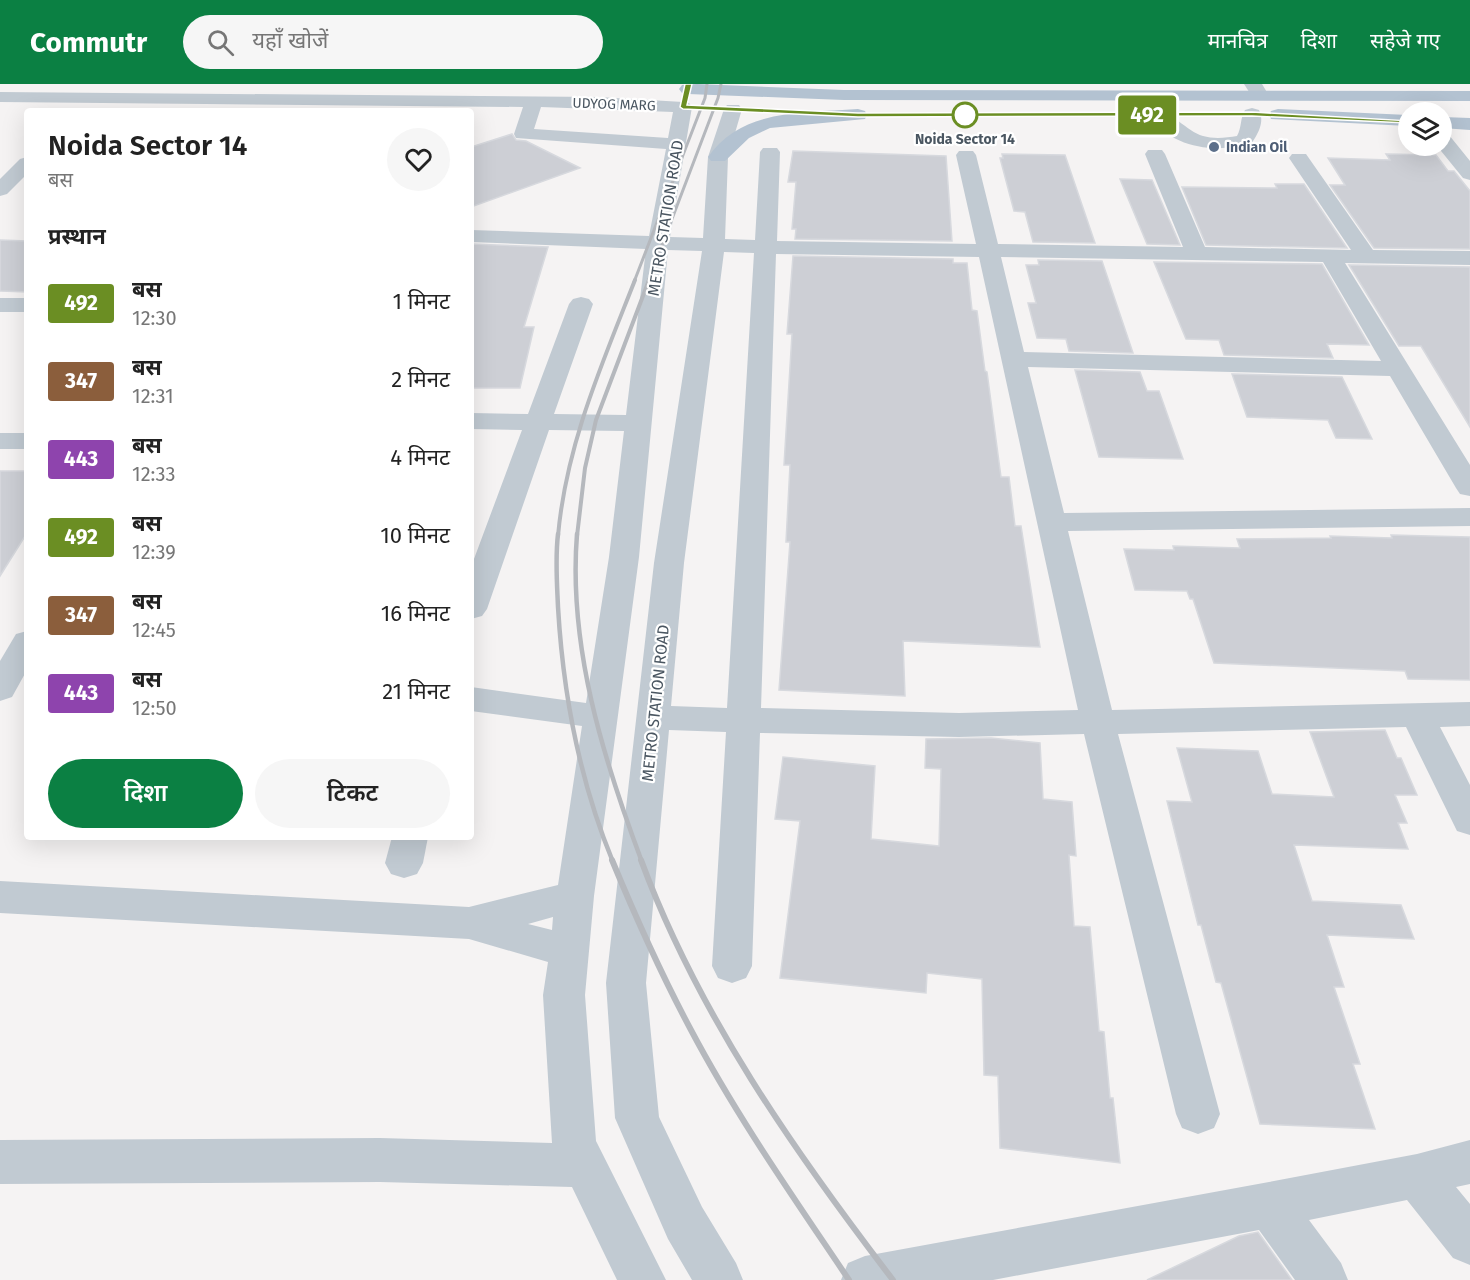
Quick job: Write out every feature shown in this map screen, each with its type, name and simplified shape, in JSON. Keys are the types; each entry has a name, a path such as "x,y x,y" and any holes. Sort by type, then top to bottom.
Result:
{"main road":[{"path":"790,84 844,95"},
{"name":"UDYOG MARG","path":"711,98 1256,89 1470,96"},
{"name":"UDYOG MARG","path":"711,98 864,115 790,121 761,126 741,134 718,157"},
{"path":"1228,114 1398,121"},
{"path":"1134,115 1182,115"},
{"path":"1452,123 1470,124"}],"street":[{"name":"UDYOG MARG","path":"63,84 99,89 345,106 534,91"},
{"name":"UDYOG MARG","path":"0,97 99,89 383,85 711,98"},
{"path":"604,95 630,86"},
{"path":"81,108 99,89"},
{"path":"534,91 524,134 678,141"},
{"path":"604,95 626,107 650,114 668,124 678,141"},
{"name":"METRO STATION ROAD","path":"642,1280 574,1144 564,995 575,896 624,557 658,244 678,141 711,98"},
{"name":"METRO STATION ROAD","path":"711,98 718,157 714,245 669,563 626,983 637,1118 685,1223 719,1280"},
{"path":"1158,115 1177,133 1197,141 1227,144 1244,140 1251,128 1252,114"},
{"path":"1452,151 1468,170"},
{"path":"732,966 770,152"},
{"path":"1155,154 1197,254"},
{"path":"966,155 1098,722 1198,1114"},
{"path":"1299,158 1366,256"},
{"path":"474,236 766,247 1470,258"},
{"path":"1330,256 1470,488"},
{"path":"474,601 581,304"},
{"path":"0,305 24,305"},
{"path":"1014,359 1400,369"},
{"path":"474,421 639,423"},
{"path":"0,441 24,441"},
{"path":"1052,522 1470,517"},
{"path":"0,689 24,647"},
{"path":"474,699 601,717"},
{"path":"653,718 959,725 1470,714"},
{"path":"1417,715 1470,821"},
{"path":"469,923 575,896"},
{"path":"0,897 469,923 569,952"},
{"path":"0,1162 380,1160 585,1166"},
{"path":"865,1280 1418,1176 1470,1162"},
{"path":"1418,1176 1470,1241"},
{"path":"1269,1205 1324,1280"}],"building":[{"path":"512,134 516,140 526,141 580,168 474,206 474,146"},
{"path":"793,151 946,156 952,241 795,239 796,229 792,229 796,182 788,182"},
{"path":"1002,154 1065,155 1095,243 1033,242 1025,212 1014,211 1000,158 1003,158"},
{"path":"1386,154 1437,156 1448,171 1454,171 1470,191 1470,249 1374,248 1330,185 1345,185 1328,158 1390,160"},
{"path":"1120,179 1152,180 1180,245 1147,244"},
{"path":"1275,184 1304,184 1347,248 1206,245 1182,187 1277,188"},
{"path":"0,240 24,241 24,292 0,291"},
{"path":"474,244 548,247 524,327 534,327 520,388 474,388"},
{"path":"793,256 953,259 953,263 967,263 972,310 977,311 985,371 987,372 1001,477 1009,477 1015,526 1021,526 1040,647 903,641 905,696 779,690 790,542 786,542 790,465 784,465 792,334 787,334"},
{"path":"1038,260 1102,261 1133,353 1069,351 1066,339 1037,338 1028,303 1036,303 1026,265 1039,265"},
{"path":"1154,262 1322,264 1369,345 1327,344 1333,358 1224,355 1219,340 1186,339"},
{"path":"1349,265 1470,267 1470,427 1421,346 1399,346"},
{"path":"1075,370 1140,372 1147,391 1159,391 1183,459 1099,457"},
{"path":"1232,374 1342,377 1372,439 1336,438 1328,420 1247,417"},
{"path":"0,471 24,471 24,538 0,576"},
{"path":"1391,535 1470,537 1470,680 1408,679 1405,671 1214,663 1193,599 1190,599 1187,591 1135,590 1124,549 1174,550 1173,546 1240,548 1237,539 1331,538 1330,536 1392,538"},
{"path":"1385,730 1397,758 1401,758 1417,795 1395,795 1407,823 1398,823 1408,849 1294,845 1312,901 1401,905 1414,939 1327,935 1344,987 1334,987 1360,1064 1353,1064 1375,1129 1260,1124 1221,983 1216,982 1201,925 1198,925 1167,801 1192,802 1177,748 1258,751 1272,794 1334,797 1310,732"},
{"path":"991,738 1040,743 1043,799 1072,802 1076,856 1069,855 1074,926 1090,927 1099,1031 1104,1032 1110,1098 1113,1098 1120,1163 1000,1148 998,1076 984,1075 982,979 927,973 926,993 780,978 800,821 775,819 783,757 875,766 871,839 939,846 941,769 925,768 926,739"},
{"path":"1258,1232 1292,1280 1147,1280 1239,1236"}],"railway":[{"path":"634,282 705,98 707,84"},
{"path":"648,282 718,98 721,84"},
{"path":"558,536 562,502 577,437 598,374 635,280"},
{"path":"577,536 585,468 596,420 649,280"},
{"path":"558,534 556,562 560,639 569,704 582,769 601,832 613,862"},
{"path":"577,534 576,576 583,660 602,742 642,862"},
{"path":"612,860 659,967 727,1094 849,1280"},
{"path":"641,860 690,972 751,1079 820,1182 893,1280"}],"bus line":[{"name":"492","path":"689,84 683,107 858,115 1252,114 1398,121"}],"place":[{"name":"Noida Sector 14","path":"965,115"},
{"name":"Indian Oil","path":"1214,147"}]}
